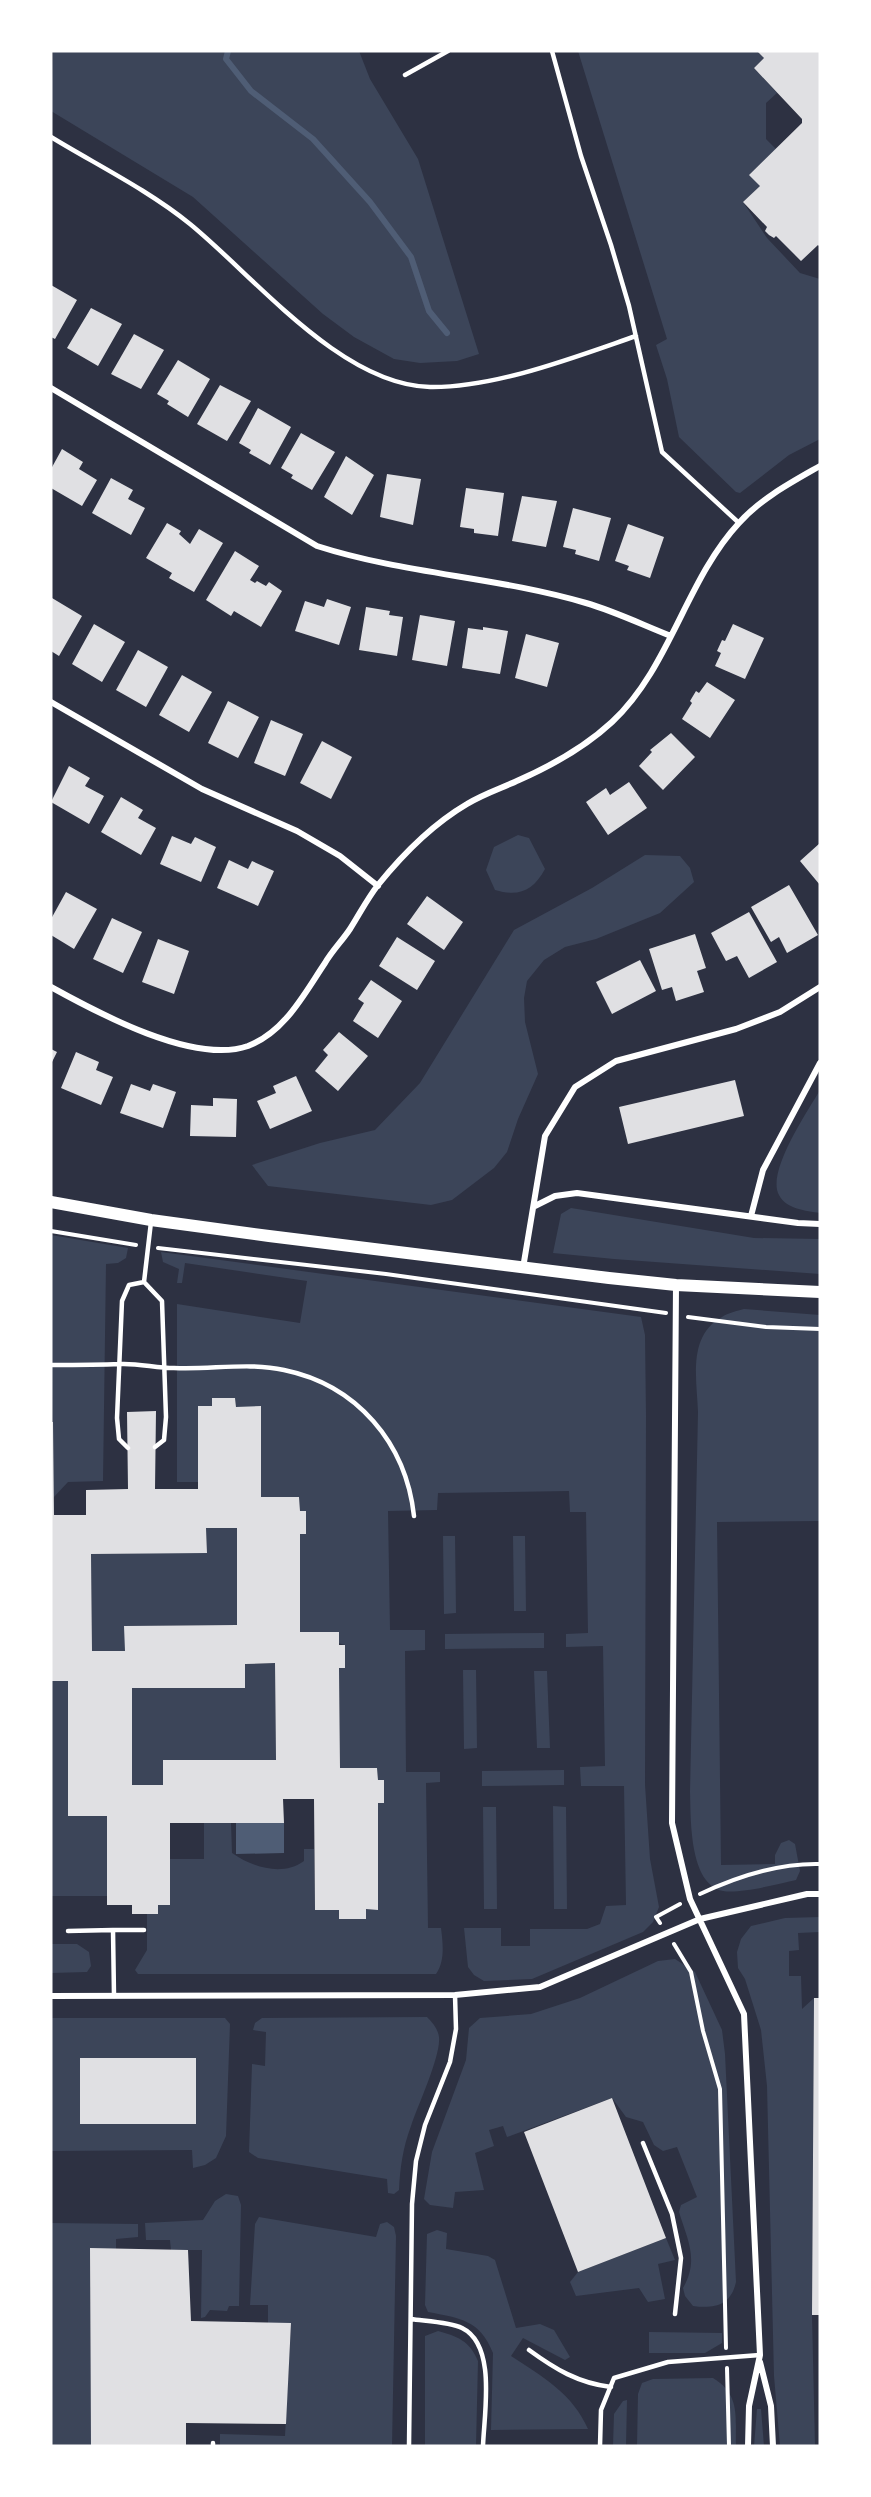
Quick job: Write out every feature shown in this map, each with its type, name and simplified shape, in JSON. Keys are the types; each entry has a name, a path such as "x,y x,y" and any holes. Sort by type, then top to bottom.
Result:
{"main road":[{"path":"51,1202 151,1220 676,1286 820,1292"}],"street":[{"path":"51,388 317,546 350,557 479,579 586,603 671,636"},
{"path":"51,987 149,1034 183,1045 217,1052 247,1046 267,1035 295,1010 378,886 427,832 468,803 574,753 613,722 643,686 705,570 739,523 784,488 820,466"},
{"path":"51,702 202,789 297,831 340,856 378,886"},
{"path":"523,1268 545,1136 575,1087 616,1061 736,1029 780,1012 820,987"},
{"path":"751,1216 763,1170 820,1063"},
{"path":"535,1206 555,1196 577,1193 820,1224"},
{"path":"676,1286 672,1823 690,1899 744,2014 760,2358 771,2406 773,2446"},
{"path":"51,1996 455,1995 540,1987 700,1919 807,1894 820,1894"},
{"path":"748,2446 749,2406 760,2358"}],"lane":[{"path":"405,75 448,51"},
{"path":"552,51 581,156 611,245 636,336 662,452 739,523"},
{"path":"51,137 119,177 188,223 315,336 349,361 377,375 405,384 428,387 454,386 499,378 636,336"},
{"path":"151,1220 144,1282 162,1301 166,1417 164,1440 155,1447"},
{"path":"128,1448 119,1439 117,1418 123,1301 129,1285 144,1282"},
{"path":"51,1365 244,1367 283,1370 324,1382 354,1401 386,1436 412,1490 414,1515"},
{"path":"113,1930 114,1996"},
{"path":"68,1932 144,1930"},
{"path":"409,2446 412,2204 416,2161 425,2126 450,2062 456,2030 455,1995"},
{"path":"643,2143 672,2214 681,2258 675,2314"},
{"path":"411,2319 462,2328 478,2344 486,2363 483,2446"},
{"path":"528,2350 562,2373 590,2384 611,2387"},
{"path":"600,2446 601,2410 614,2378 641,2368 668,2362 726,2357 760,2358"}],"path":[{"path":"51,1231 112,1243 386,1274 735,1324 820,1329"},
{"path":"729,2446 720,2088 703,2031 691,1972 669,1934 656,1917 722,1884 797,1864 820,1864"}],"shaded area":[{"path":"53,51 359,51 370,79 418,159 479,354 457,361 420,363 394,359 354,337 323,314 193,197 51,111"},
{"path":"578,51 757,51 764,58 754,68 777,93 766,103 766,139 776,149 750,174 760,186 743,202 767,238 800,273 820,279 820,439 789,455 740,493 736,492 679,437 667,379 656,345 667,339"},
{"path":"518,835 529,838 545,869 536,883 524,890 511,893 495,890 486,870 494,847"},
{"path":"645,855 680,856 690,868 694,882 660,913 596,939 565,947 544,960 527,981 524,998 525,1022 538,1074 518,1119 507,1152 494,1168 452,1200 431,1205 268,1186 252,1165 320,1143 375,1130 420,1083 514,930 592,888"},
{"path":"820,1090 820,1213 786,1203 779,1195 777,1185 783,1157 798,1126"},
{"path":"571,1208 754,1238 820,1239 820,1274 553,1253 561,1214"},
{"path":"51,1235 128,1248 126,1258 118,1263 106,1264 103,1481 68,1482 53,1498"},
{"path":"161,1252 641,1317 645,1335 646,1416 645,1785 650,1859 659,1907 653,1922 643,1932 532,1979 484,1981 474,1975 468,1967 464,1928 501,1928 501,1946 530,1946 530,1929 587,1929 600,1924 606,1906 626,1905 624,1786 581,1786 580,1767 605,1766 603,1646 566,1647 566,1634 588,1633 586,1512 570,1512 569,1491 438,1493 437,1510 388,1511 390,1630 425,1630 425,1650 405,1651 406,1772 440,1772 440,1782 426,1783 428,1928 441,1928 443,1946 441,1964 436,1974 138,1974 135,1970 147,1950 147,1914 158,1913 158,1905 170,1905 170,1859 204,1859 204,1823 231,1823 232,1853 258,1866 277,1869 295,1866 304,1861 304,1849 314,1849 315,1910 339,1910 366,1919 366,1909 378,1909 378,1803 384,1803 384,1781 378,1780 377,1768 340,1768 339,1668 345,1667 345,1645 300,1632 300,1534 306,1534 306,1511 300,1511 299,1497 261,1497 261,1407 236,1407 235,1398 212,1398 212,1406 198,1406 198,1482 177,1482 177,1304 300,1323 307,1281 185,1263 182,1283 177,1283 179,1269 163,1262"},
{"path":"744,1309 820,1315 820,1521 717,1522 721,1865 775,1864 775,1855 781,1843 789,1840 795,1844 800,1871 796,1880 730,1892 712,1886 704,1876 694,1849 691,1818 698,1412 696,1360 703,1335 711,1325 724,1316"},
{"path":"206,1528 237,1528 237,1625 125,1626 125,1651 92,1651 91,1554 207,1552"},
{"path":"443,1536 455,1536 456,1613 444,1614"},
{"path":"513,1536 525,1536 526,1611 514,1611"},
{"path":"544,1633 544,1648 445,1649 445,1634"},
{"path":"275,1663 276,1760 163,1760 163,1785 132,1785 132,1688 245,1688 245,1664"},
{"path":"463,1670 476,1670 477,1748 464,1749"},
{"path":"534,1671 547,1671 550,1748 537,1748"},
{"path":"51,1681 68,1681 68,1815 107,1816 107,1896 51,1896"},
{"path":"564,1770 564,1785 482,1786 482,1771"},
{"path":"553,1806 566,1807 567,1909 554,1909"},
{"path":"483,1807 496,1807 497,1909 484,1909"},
{"path":"236,1823 284,1823 284,1853 236,1854"},
{"path":"820,1917 820,1932 798,1933 799,1950 789,1951 789,1976 801,1976 802,2009 814,1998 812,2315 815,2446 780,2446 774,2376 767,2086 761,2030 745,1979 738,1968 737,1952 741,1939 751,1926 785,1918"},
{"path":"51,1944 77,1944 89,1952 91,1966 87,1972 51,1973"},
{"path":"675,1959 695,1972 722,2030 725,2054 736,2282 734,2290 726,2300 721,2304 708,2307 693,2306 685,2296 683,2288 688,2278 691,2259 679,2212 681,2205 697,2197 677,2147 663,2151 654,2145 643,2122 626,2117 612,2098 507,2137 503,2126 489,2130 494,2146 475,2153 484,2190 455,2192 453,2208 430,2205 424,2199 432,2152 466,2060 469,2028 480,2018 531,2014 580,1998 658,1961"},
{"path":"427,2017 437,2031 439,2045 433,2068 408,2134 402,2158 399,2190 394,2194 388,2193 387,2179 258,2158 249,2152 252,2064 265,2066 266,2032 253,2030 255,2023 262,2018"},
{"path":"51,2018 225,2018 230,2024 226,2136 216,2158 205,2165 193,2168 192,2150 52,2151 51,2169"},
{"path":"226,2194 238,2196 241,2205 239,2306 229,2306 227,2311 210,2310 205,2317 201,2318 202,2250 171,2250 170,2240 146,2240 145,2223 203,2220 215,2201"},
{"path":"259,2217 376,2237 380,2224 387,2222 394,2227 396,2236 392,2446 220,2446 220,2434 285,2436 291,2324 268,2323 268,2305 250,2305 255,2224"},
{"path":"51,2223 138,2224 138,2237 116,2239 116,2249 90,2249 91,2446 51,2446"},
{"path":"437,2230 447,2233 446,2249 488,2256 495,2260 516,2328 540,2324 554,2330 570,2357 565,2360 523,2338 511,2356 556,2387 574,2406 588,2429 491,2430 493,2353 488,2342 468,2322 428,2312 425,2305 427,2234"},
{"path":"666,2238 675,2260 658,2264 665,2299 648,2302 639,2288 576,2296 570,2282 578,2272"},
{"path":"438,2331 462,2340 475,2354 478,2361 476,2446 425,2446 425,2336"},
{"path":"649,2332 722,2333 722,2343 705,2353 649,2353"},
{"path":"713,2378 728,2392 735,2407 736,2446 637,2446 638,2394 642,2383 653,2379"},
{"path":"627,2400 626,2446 613,2446 614,2414 623,2401"},
{"path":"757,2409 761,2409 764,2446 754,2446"}],"building":[{"path":"757,51 820,51 820,247 818,245 801,261 776,236 774,238 765,231 767,227 743,202 760,186 749,175 802,123 802,119 754,68 764,58"},
{"path":"51,285 77,300 55,339 51,337"},
{"path":"91,308 122,324 98,366 67,348"},
{"path":"134,334 164,350 141,389 111,374"},
{"path":"178,360 210,379 188,417 167,404 169,401 157,394"},
{"path":"220,385 251,401 227,441 197,424"},
{"path":"258,408 291,427 270,465 249,453 251,450 239,443"},
{"path":"301,433 335,452 312,490 291,478 293,475 281,468"},
{"path":"62,449 83,462 79,469 97,480 82,506 51,488 51,469"},
{"path":"346,456 374,475 352,515 324,497"},
{"path":"387,474 421,479 413,525 380,517"},
{"path":"111,478 133,490 128,499 145,508 131,535 92,513"},
{"path":"466,488 504,493 498,536 474,533 474,529 460,527"},
{"path":"522,496 557,501 546,547 512,541"},
{"path":"573,508 611,518 599,561 575,554 576,550 563,547"},
{"path":"167,523 181,531 179,534 190,544 199,529 223,543 194,592 169,578 172,573 146,558"},
{"path":"628,524 664,537 650,578 627,570 629,566 615,561"},
{"path":"235,551 259,566 250,580 266,586 269,582 282,591 261,627 234,611 231,616 206,600"},
{"path":"52,598 82,616 59,656 51,651"},
{"path":"327,599 351,607 339,645 295,631 305,601 324,607"},
{"path":"366,607 390,611 389,615 403,617 397,656 359,650"},
{"path":"420,615 455,621 447,666 412,660"},
{"path":"94,624 125,642 102,682 72,664"},
{"path":"733,624 764,638 745,679 715,666 721,653 717,651"},
{"path":"483,627 508,631 500,674 462,668 468,628 483,630"},
{"path":"526,634 559,643 547,687 515,678"},
{"path":"138,650 168,667 146,707 116,690"},
{"path":"182,675 212,692 189,732 159,715"},
{"path":"707,682 735,700 710,738 682,719 696,691 699,693"},
{"path":"228,701 259,717 238,758 208,743"},
{"path":"271,720 303,734 285,776 254,763"},
{"path":"671,733 695,757 663,790 639,766 652,752 650,750"},
{"path":"322,741 352,757 331,799 300,783"},
{"path":"69,766 90,778 85,786 104,796 89,824 51,802"},
{"path":"629,782 647,808 608,835 586,802 606,788 610,795"},
{"path":"121,797 143,810 138,818 156,828 141,855 101,832"},
{"path":"172,836 191,844 195,837 216,847 201,882 160,864"},
{"path":"820,843 820,885 800,861"},
{"path":"229,860 248,869 252,861 274,871 258,906 217,888"},
{"path":"789,885 818,935 787,953 779,937 771,942 751,907"},
{"path":"66,892 97,909 74,949 51,935 51,919"},
{"path":"427,896 463,922 444,950 407,924"},
{"path":"749,912 777,962 749,978 737,956 726,961 711,933"},
{"path":"112,918 142,932 123,973 93,959"},
{"path":"695,934 706,968 697,971 704,992 676,1001 672,987 662,990 649,949"},
{"path":"397,937 435,961 417,990 379,966"},
{"path":"158,939 189,951 174,994 142,982"},
{"path":"640,960 656,991 612,1014 596,982"},
{"path":"371,980 402,1001 378,1038 353,1021 364,1003 358,999"},
{"path":"339,1032 368,1056 338,1091 315,1071 328,1055 323,1050"},
{"path":"51,1049 57,1052 51,1064"},
{"path":"76,1052 99,1062 96,1070 113,1077 101,1105 61,1088"},
{"path":"296,1076 312,1111 270,1129 257,1101 276,1093 273,1086"},
{"path":"735,1080 744,1116 628,1144 619,1107"},
{"path":"131,1084 150,1091 153,1084 176,1092 163,1128 120,1113"},
{"path":"213,1098 237,1099 236,1137 190,1136 191,1105 213,1106"},
{"path":"212,1398 235,1398 236,1407 261,1406 261,1497 299,1497 300,1511 306,1511 306,1534 300,1534 300,1632 339,1632 339,1645 345,1645 345,1668 339,1668 340,1768 377,1768 378,1780 384,1780 384,1803 378,1803 378,1910 366,1909 366,1919 339,1919 339,1910 315,1910 314,1799 283,1799 284,1823 170,1823 170,1905 158,1905 158,1914 132,1914 132,1905 107,1905 107,1816 68,1816 68,1681 51,1681 51,1422 53,1422 54,1515 86,1515 86,1490 128,1489 127,1412 156,1411 155,1489 198,1489 198,1406 212,1406","holes":["206,1528 237,1528 237,1625 124,1626 125,1651 92,1651 91,1554 207,1553","275,1663 276,1760 163,1760 163,1785 132,1785 132,1688 245,1688 245,1664"]},
{"path":"814,1998 820,1998 820,2315 812,2315"},
{"path":"80,2058 196,2058 196,2124 80,2124"},
{"path":"612,2098 666,2238 578,2272 524,2132"},
{"path":"90,2248 188,2250 191,2321 291,2323 286,2424 186,2423 186,2446 91,2446"}],"waterway":[{"path":"228,51 226,59 251,91 313,139 370,202 411,257 429,311 447,333"}]}
